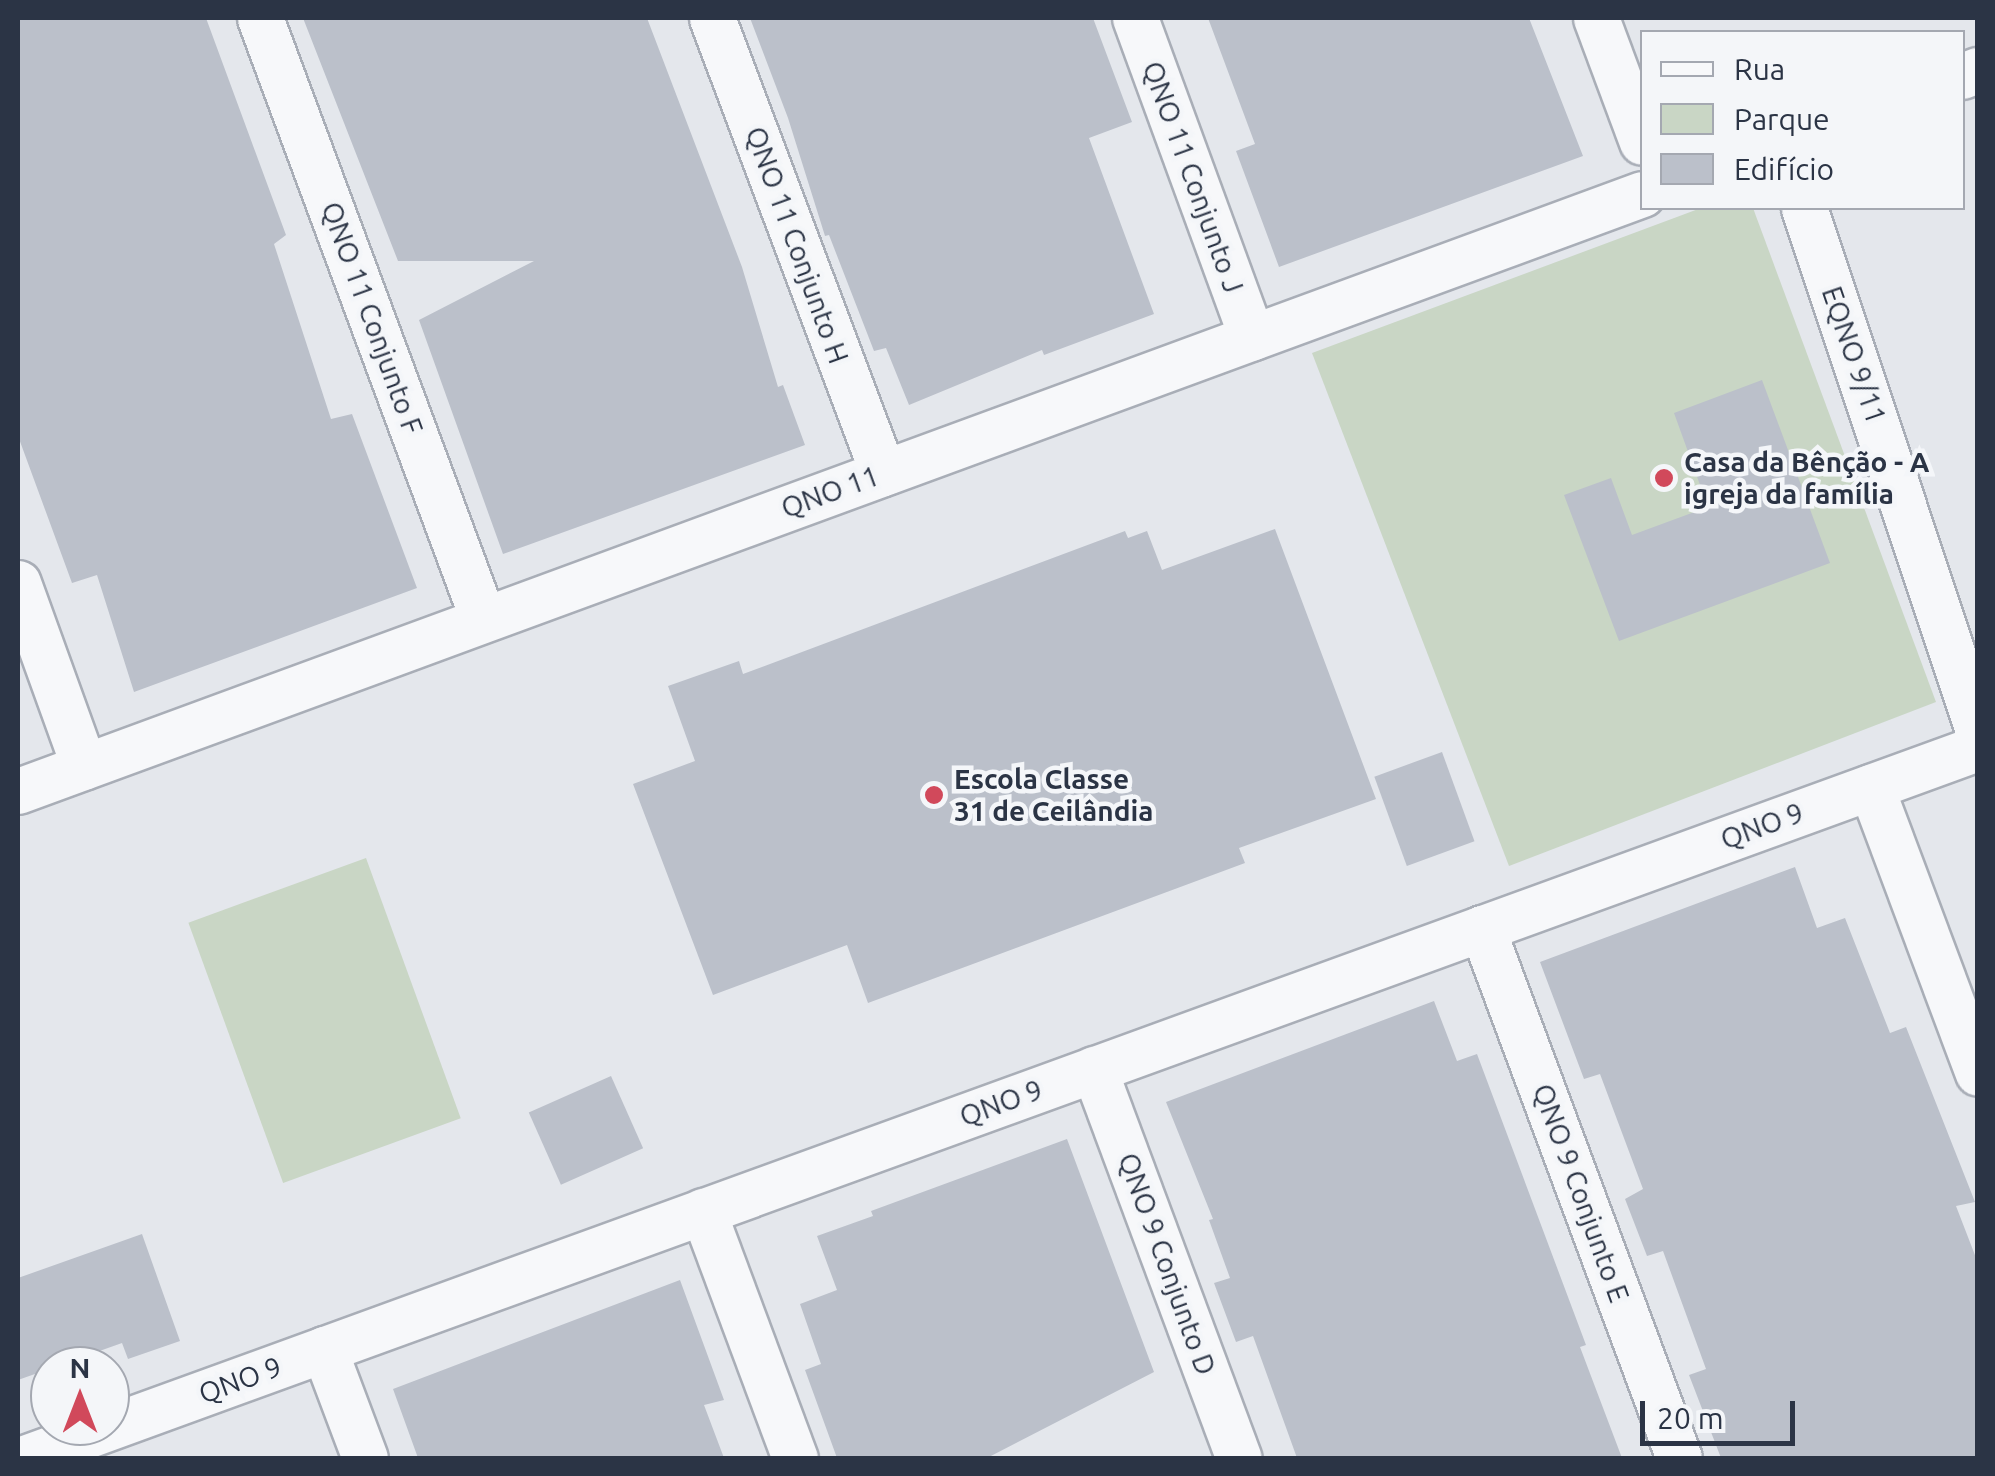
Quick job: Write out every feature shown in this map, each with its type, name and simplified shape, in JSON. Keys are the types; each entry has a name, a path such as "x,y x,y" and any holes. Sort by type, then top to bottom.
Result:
{"street":[{"name":"QNO 11 Conjunto F","path":"260,18 483,619"},
{"name":"QNO 11 Conjunto H","path":"712,18 882,473"},
{"name":"QNO 11 Conjunto J","path":"1135,18 1252,338"},
{"path":"1596,18 1640,137"},
{"name":"QNO 11","path":"18,791 1640,195"},
{"name":"EQNO 9/11","path":"1805,210 1978,730"},
{"path":"18,583 84,766"},
{"name":"QNO 9","path":"25,1458 1978,748"},
{"path":"1871,787 1978,1072"},
{"name":"QNO 9 Conjunto E","path":"1482,928 1679,1458"},
{"name":"QNO 9 Conjunto D","path":"1094,1069 1240,1458"},
{"path":"702,1212 795,1458"},
{"path":"324,1349 365,1458"}],"green space":[{"path":"1696,210 1754,210 1936,702 1509,866 1312,353"},
{"path":"366,858 461,1118 283,1183 188,923"}],"building":[{"path":"18,18 206,18 286,235 274,244 331,419 352,414 417,588 134,692 97,575 72,583 18,436"},
{"path":"303,18 647,18 742,267 778,387 783,385 805,445 503,554 419,320 534,261 398,261"},
{"path":"750,18 1093,18 1132,122 1089,138 1154,314 1044,355 1042,350 909,405 886,348 874,351 829,235 825,236 788,118"},
{"path":"1208,18 1529,18 1583,156 1279,267 1236,151 1255,144"},
{"path":"1762,380 1830,563 1619,641 1564,495 1611,478 1632,535 1708,507 1674,413"},
{"path":"1275,529 1376,799 1239,848 1245,863 868,1003 847,945 713,995 633,784 695,761 668,686 739,661 743,674 1125,531 1128,538 1147,531 1162,570"},
{"path":"1442,752 1474,841 1407,866 1374,777"},
{"path":"1795,867 1817,928 1845,918 1890,1033 1906,1027 1975,1202 1956,1206 1978,1263 1978,1458 1721,1458 1689,1375 1706,1369 1663,1251 1647,1256 1625,1199 1643,1189 1600,1074 1584,1079 1540,962"},
{"path":"1434,1001 1457,1061 1477,1054 1586,1345 1580,1347 1622,1458 1297,1458 1253,1336 1236,1342 1214,1283 1230,1278 1209,1220 1213,1219 1166,1102"},
{"path":"611,1076 643,1148 561,1185 529,1113"},
{"path":"1067,1139 1154,1372 987,1458 837,1458 805,1370 821,1364 800,1304 837,1290 817,1236 873,1216 871,1211"},
{"path":"142,1234 180,1341 130,1358 130,1346 122,1343 30,1346 30,1376 18,1380 18,1278"},
{"path":"680,1280 724,1400 704,1405 724,1458 418,1458 393,1389"}],"place":[{"name":"Casa da Bênção - A igreja da família","path":"1664,478"},
{"name":"Escola Classe 31 de Ceilândia","path":"934,795"}]}
